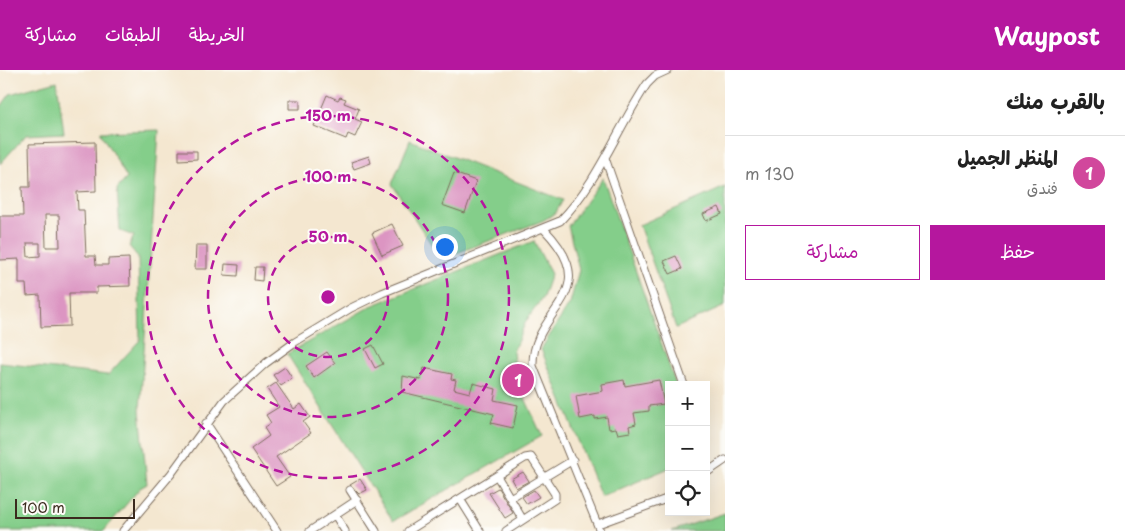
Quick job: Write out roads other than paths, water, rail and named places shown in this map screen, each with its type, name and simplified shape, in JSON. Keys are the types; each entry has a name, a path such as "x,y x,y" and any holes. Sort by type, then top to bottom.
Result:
{"street":[{"path":"123,531 171,474 206,423 237,387 295,342 351,308 560,221 571,210 647,84 655,76 666,70"},
{"path":"604,158 683,381"},
{"path":"544,229 560,246 569,273 569,285 557,310 539,336 534,352 534,366 599,528 665,500"},
{"path":"206,423 277,531"},
{"path":"408,531 528,457 533,459 555,494 555,499 506,531"},
{"path":"510,498 573,460"},
{"path":"709,471 725,460"},
{"path":"497,476 523,520"},
{"path":"350,490 376,531"},
{"path":"460,499 480,531"},
{"path":"310,531 357,500"},
{"path":"334,515 345,531"}],"place":[{"name":"المنظر الجميل","path":"518,380"}]}
